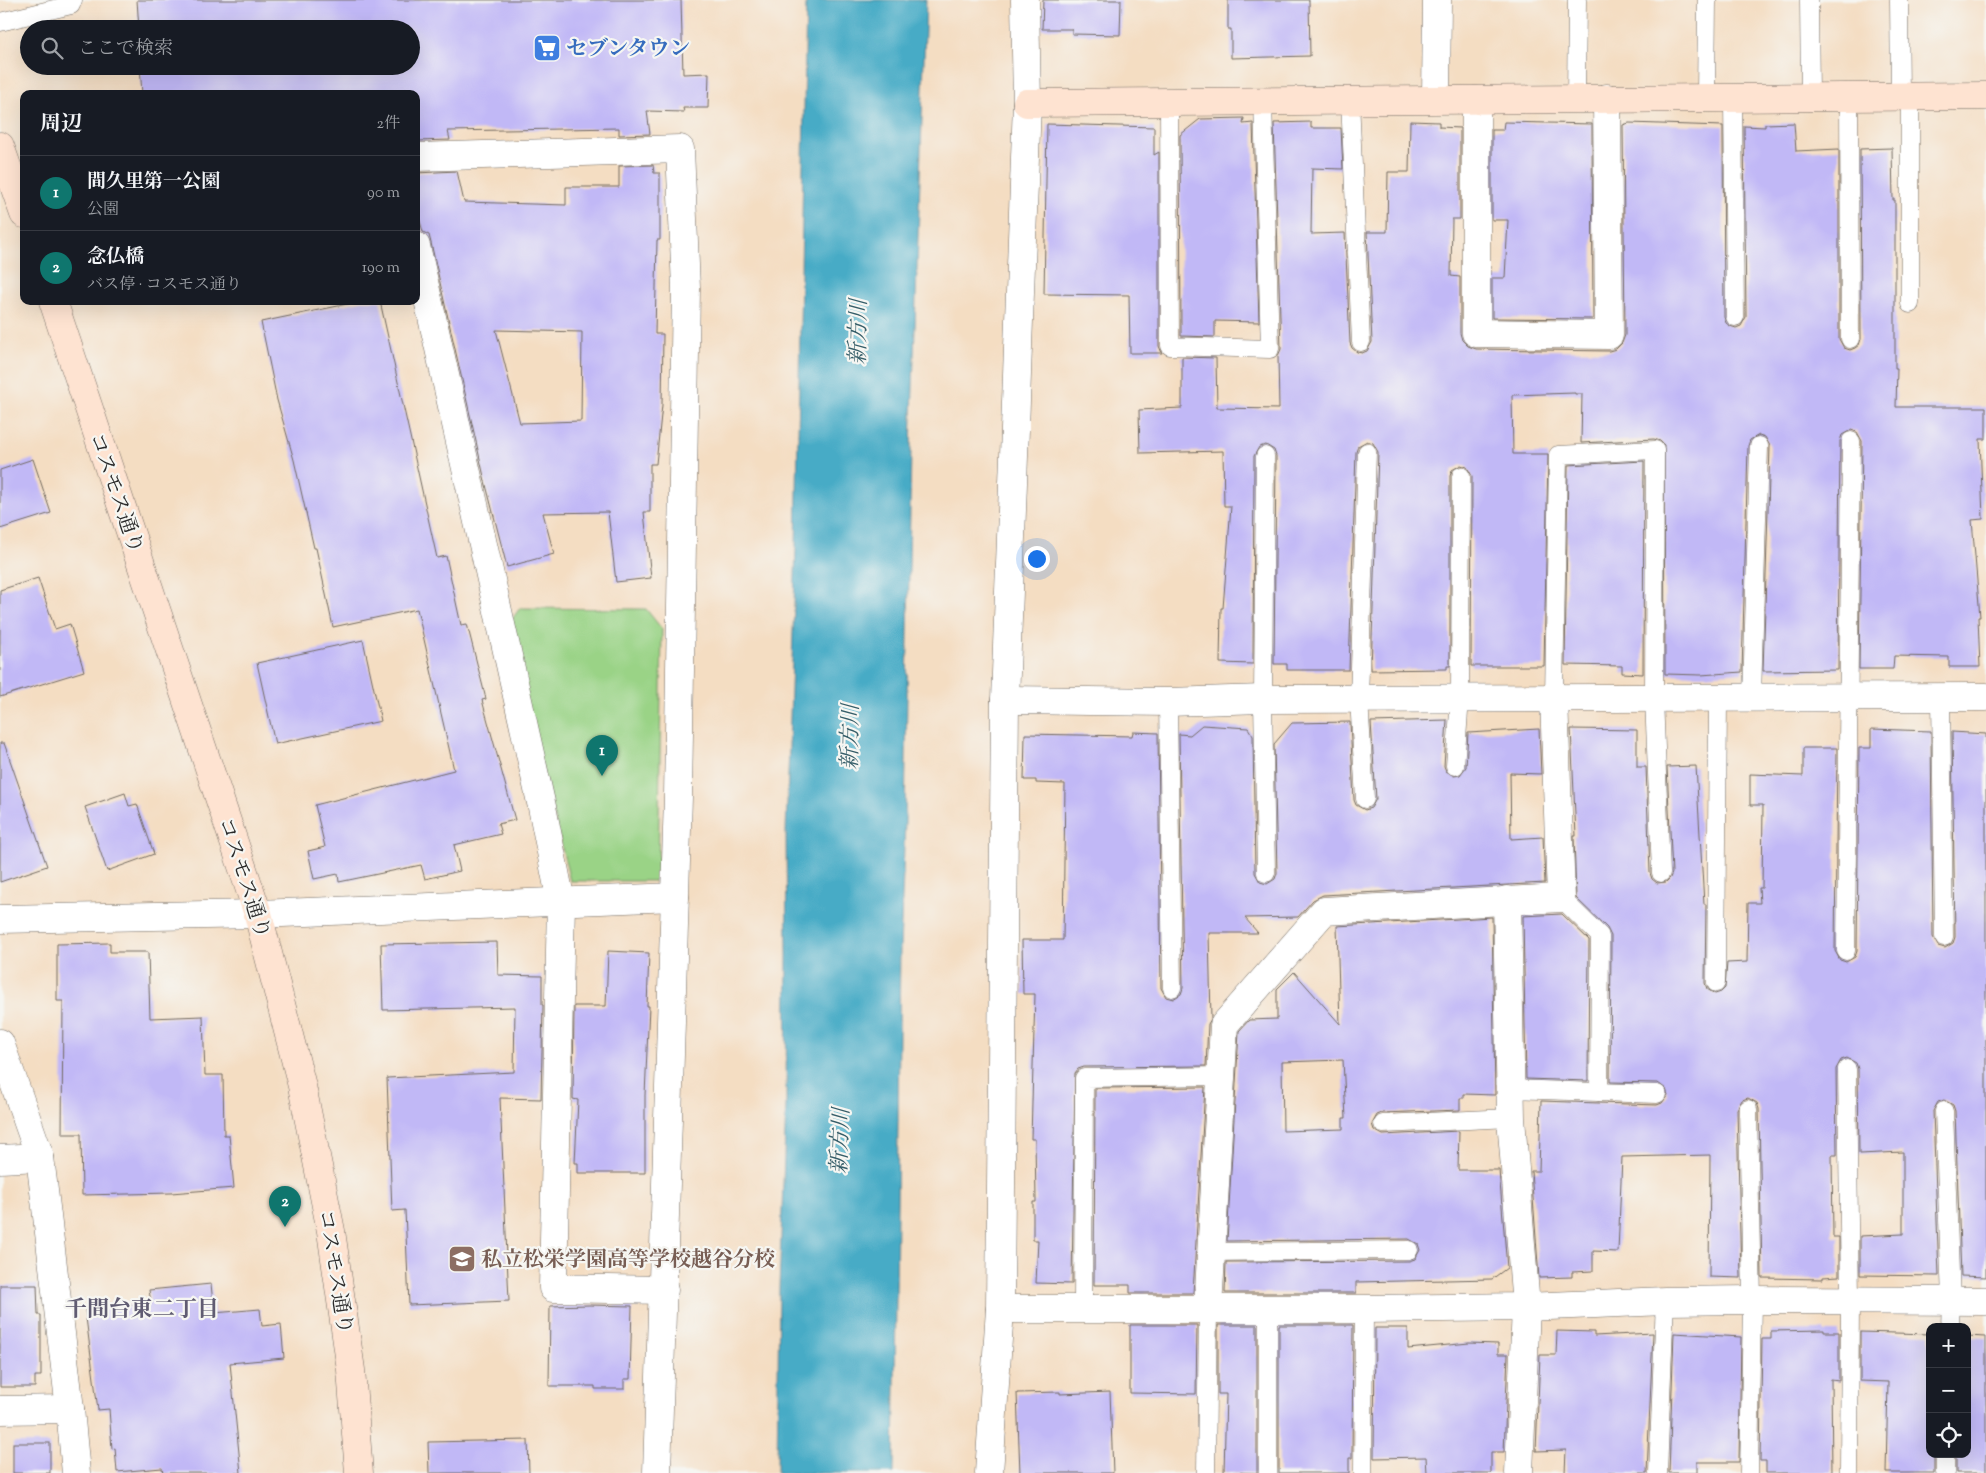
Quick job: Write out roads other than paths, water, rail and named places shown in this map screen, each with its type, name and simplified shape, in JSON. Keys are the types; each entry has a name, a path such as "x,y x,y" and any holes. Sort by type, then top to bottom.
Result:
{"street":[{"path":"989,1473 1000,1309 1005,700 1027,103 1026,0"},
{"path":"1436,100 1437,0"},
{"path":"1027,103 1986,96"},
{"path":"1476,100 1476,333 1609,335 1607,98"},
{"path":"0,146 20,204"},
{"path":"420,157 680,149 686,288 675,897 657,1473"},
{"path":"420,264 542,808 561,902 553,1288 664,1290"},
{"name":"コスモス通り","path":"54,305 258,914 302,1086 331,1231 351,1370 360,1473"},
{"path":"1005,700 1168,702 1263,699 1986,697"},
{"path":"1208,1309 1224,1025 1324,911 1561,898 1554,698"},
{"path":"0,919 258,914 675,897"},
{"path":"1507,900 1511,1118 1526,1307 1519,1473"},
{"path":"0,1043 40,1157 76,1473"},
{"path":"0,1159 40,1157"},
{"path":"1000,1309 1364,1309 1526,1307 1665,1301 1986,1300"},
{"path":"0,1410 70,1409"}],"lane":[{"path":"0,22 72,5 73,0"},
{"path":"1576,99 1577,0"},
{"path":"1706,97 1707,0"},
{"path":"1809,0 1810,96"},
{"path":"1898,0 1905,96 1910,304"},
{"path":"1849,96 1850,339"},
{"path":"1733,97 1735,316"},
{"path":"1350,100 1362,342"},
{"path":"1169,102 1170,346 1270,349 1263,101"},
{"path":"1846,951 1851,441"},
{"path":"1752,698 1759,446"},
{"path":"1554,698 1558,455 1655,450 1654,698 1661,872"},
{"path":"1365,799 1359,699 1367,452"},
{"path":"1265,456 1263,699 1266,873"},
{"path":"1455,766 1460,698 1461,476"},
{"path":"1941,697 1944,937"},
{"path":"1716,983 1718,698"},
{"path":"1168,702 1172,988"},
{"path":"1561,898 1600,936 1599,1092"},
{"path":"1847,1069 1850,1300 1849,1473"},
{"path":"1083,1310 1084,1078 1221,1076"},
{"path":"1510,1089 1657,1094"},
{"path":"1748,1109 1752,1300 1749,1473"},
{"path":"1944,1111 1951,1300 1950,1323"},
{"path":"1383,1124 1511,1118"},
{"path":"1210,1252 1409,1250"},
{"path":"1658,1473 1665,1301"},
{"path":"1206,1473 1208,1309"},
{"path":"1268,1309 1268,1473"},
{"path":"1363,1473 1364,1309"},
{"path":"1945,1458 1945,1473"}],"water":[{"name":"新方川","path":"806,0 926,0 911,447 905,822 900,949 894,1473 777,1473 779,1289 786,1105 786,832 796,547"}],"place":[{"name":"セブンタウン","path":"547,48"},
{"name":"間久里第一公園","path":"602,776"},
{"name":"念仏橋","path":"285,1227"},
{"name":"私立松栄学園高等学校越谷分校","path":"462,1259"}],"district":[{"name":"千間台東二丁目","path":"142,1308"}]}
